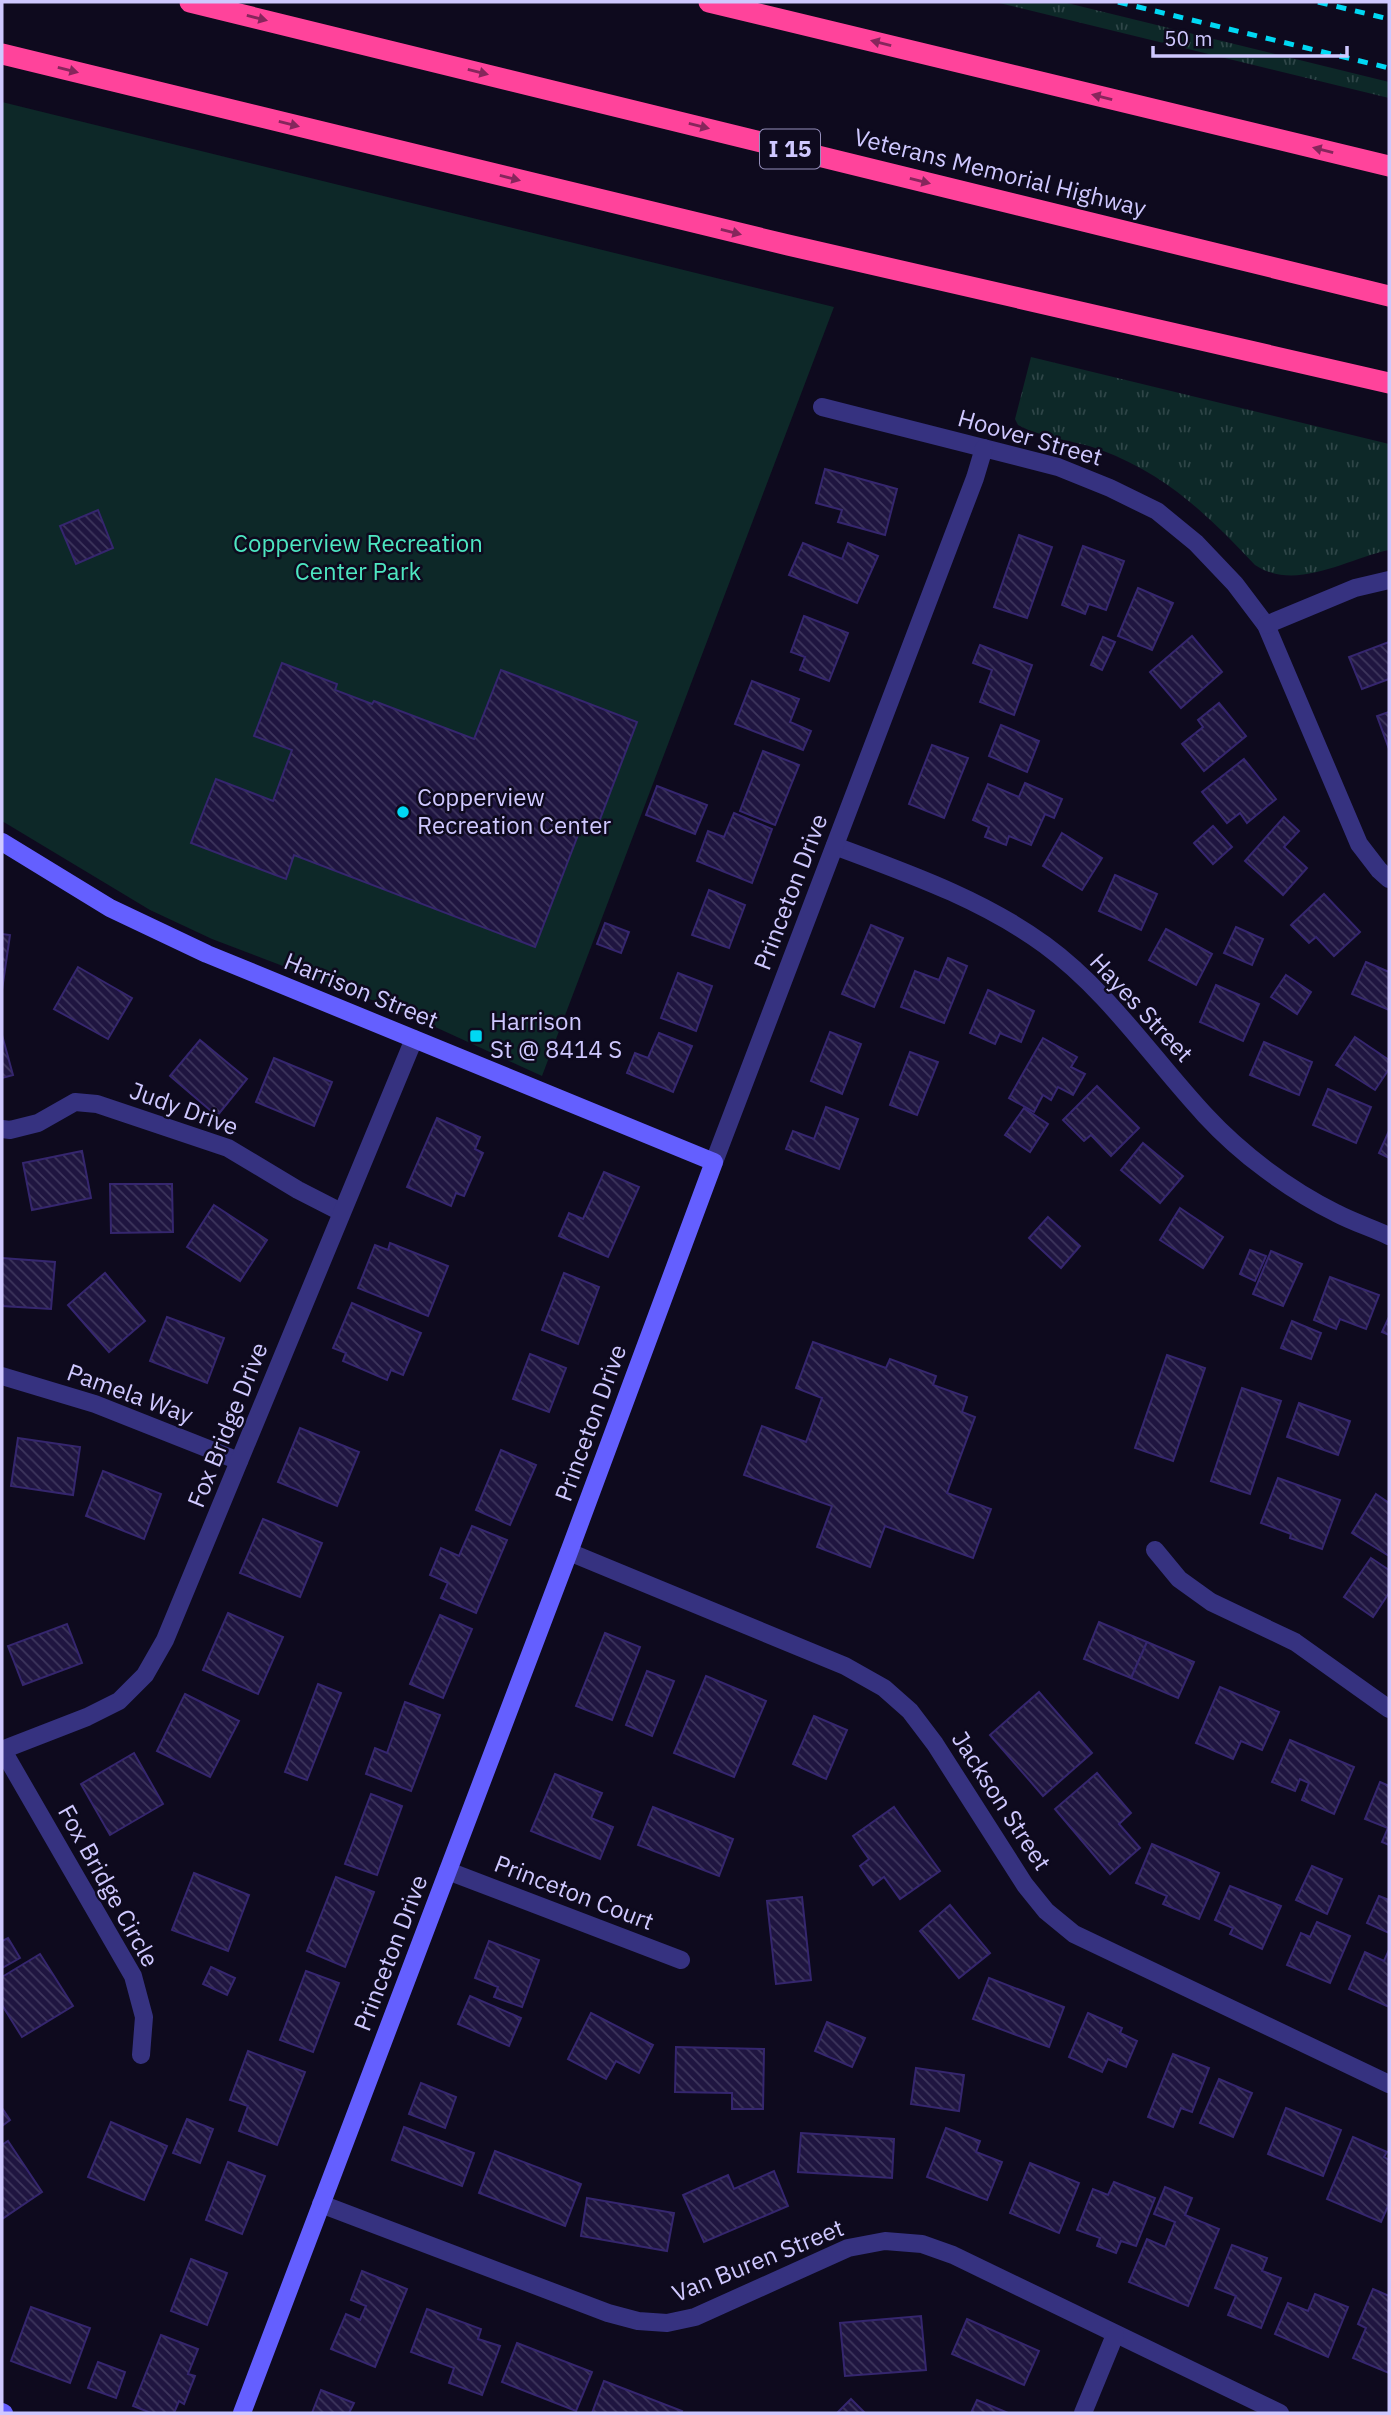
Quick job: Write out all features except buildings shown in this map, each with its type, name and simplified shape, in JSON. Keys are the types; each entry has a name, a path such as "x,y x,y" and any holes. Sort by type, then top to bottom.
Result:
{"highway":[{"name":"Veterans Memorial Highway","path":"191,2 1389,296"},
{"path":"709,2 1389,166"},
{"path":"2,54 775,242 1389,383"}],"street":[{"name":"Hoover Street","path":"822,407 1058,467 1157,511 1196,542 1235,584 1266,625 1359,844 1389,879"},
{"name":"Princeton Drive","path":"242,2413 449,1871 714,1162 975,478 984,448"},
{"path":"1266,625 1355,588 1389,580"},
{"name":"Harrison Street","path":"2,842 135,921 254,975 714,1162"},
{"name":"Hayes Street","path":"835,846 944,888 996,914 1045,945 1092,987 1206,1116 1249,1155 1293,1188 1336,1214 1389,1236"},
{"name":"Fox Bridge Drive","path":"2,1750 87,1717 119,1701 145,1675 165,1640 414,1040"},
{"name":"Judy Drive","path":"2,1129 10,1130 38,1122 75,1102 97,1104 228,1148 298,1191 341,1212"},
{"name":"Pamela Way","path":"2,1377 95,1404 239,1461"},
{"path":"1155,1550 1179,1579 1211,1602 1296,1642 1389,1709"},
{"name":"Jackson Street","path":"569,1552 845,1666 884,1688 911,1711 936,1744 1025,1885 1046,1911 1074,1934 1389,2084"},
{"name":"Fox Bridge Circle","path":"2,1750 133,1976 145,2017 141,2055"},
{"name":"Princeton Court","path":"449,1871 681,1960"},
{"name":"Van Buren Street","path":"321,2204 608,2312 638,2321 667,2323 695,2316 848,2248 885,2241 922,2244 953,2255 1280,2413"},
{"path":"1083,2413 1115,2335"}],"green space":[{"path":"995,2 1063,2 1389,82 1389,98"},
{"name":"Copperview Recreation Center Park","path":"2,102 834,307 542,1076 398,1010 212,939 150,910 2,821"},
{"path":"1031,357 1389,444 1389,550 1304,574 1287,575 1255,565 1203,513 1146,471 1101,450 1037,433 1018,425 1015,419"}],"railway":[{"path":"1118,2 1389,68"},
{"path":"1318,2 1389,19"}],"place":[{"name":"Copperview Recreation Center","path":"403,812"},
{"name":"Harrison St @ 8414 S","path":"476,1036"}]}
